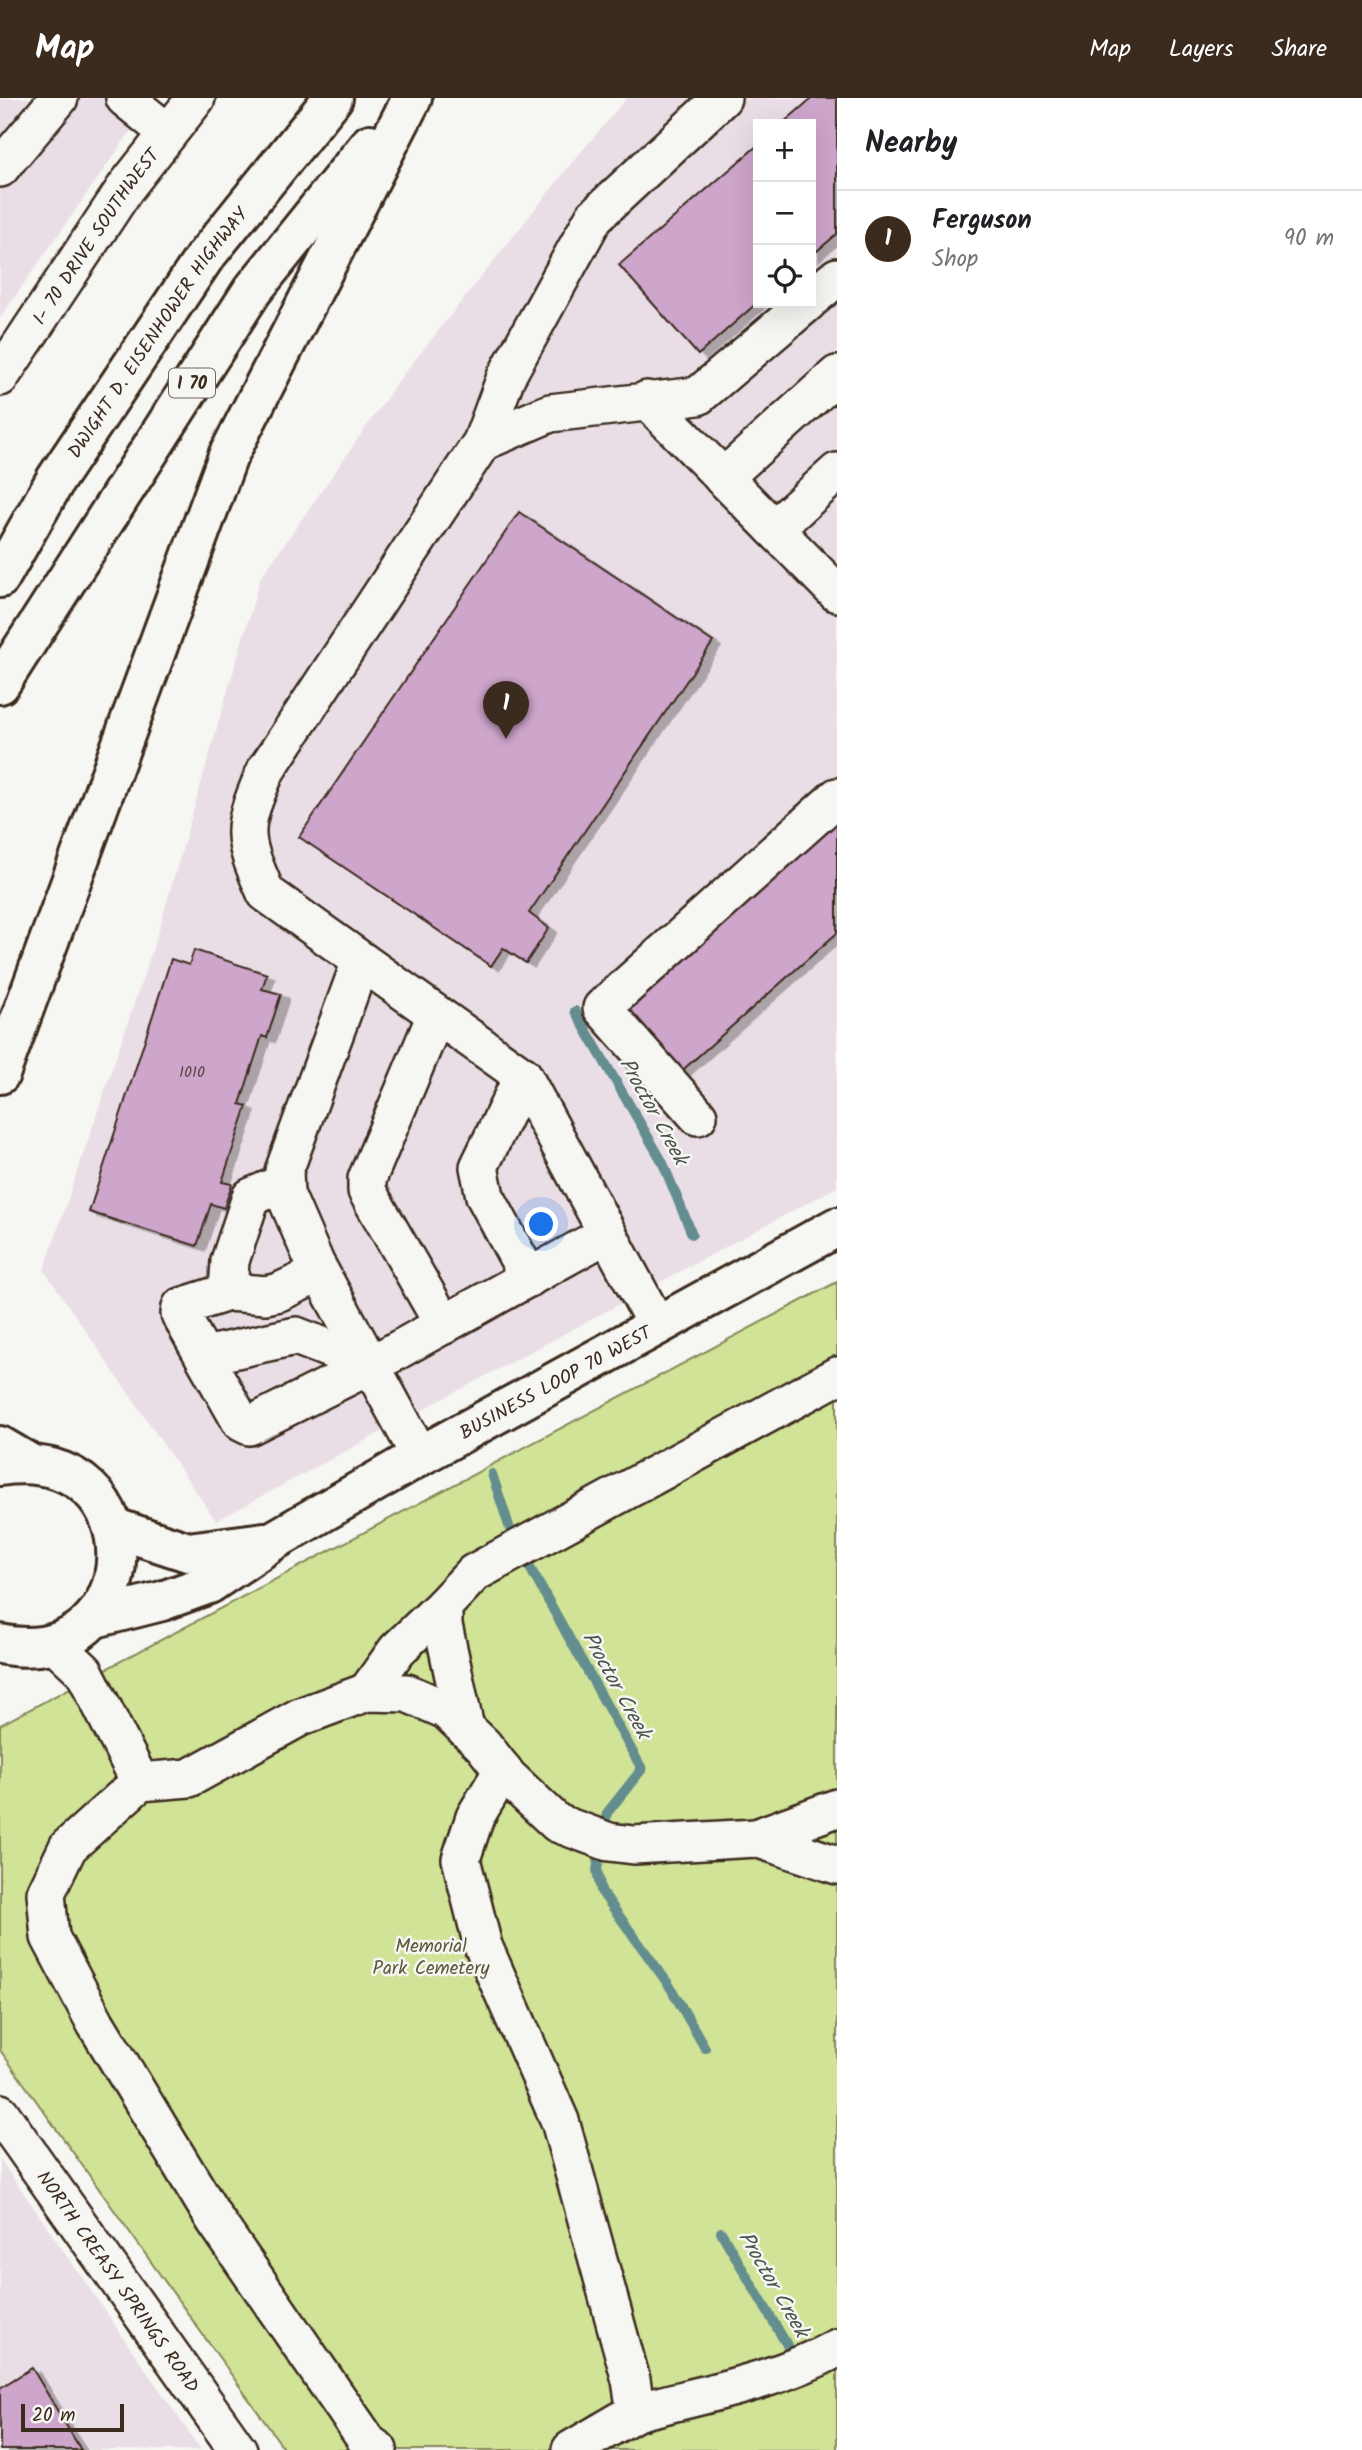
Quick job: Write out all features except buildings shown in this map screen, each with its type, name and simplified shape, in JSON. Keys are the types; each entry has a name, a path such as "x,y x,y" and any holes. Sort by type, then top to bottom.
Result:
{"main road":[{"name":"DWIGHT D. EISENHOWER HIGHWAY","path":"0,578 56,479 204,258 333,98"},
{"name":"I 70","path":"0,684 252,291 407,98"},
{"path":"0,1074 228,456 412,98"},
{"path":"0,525 56,479"},
{"name":"BUSINESS LOOP 70 WEST","path":"95,1618 162,1601 209,1584 273,1541 420,1456 837,1227"},
{"path":"9,1458 56,1467 82,1481 102,1502 115,1528 119,1552 117,1575 108,1598 95,1618 77,1633 18,1648"},
{"name":"BUSINESS LOOP 70 WEST","path":"115,1528 188,1552 273,1541"}],"street":[{"path":"0,168 59,98"},
{"path":"125,98 168,133"},
{"name":"I- 70 DRIVE SOUTHWEST","path":"0,377 126,187 196,98"},
{"path":"657,1326 523,1076 266,893 247,850 246,816 266,770 482,443 506,377 594,217 722,98"},
{"path":"816,295 837,277"},
{"path":"482,443 550,413 698,396 801,308"},
{"path":"723,478 837,375"},
{"path":"647,400 774,529 832,579"},
{"path":"774,529 837,472"},
{"path":"698,1116 602,1008 837,797"},
{"path":"361,961 284,1171 285,1194 320,1273 420,1456"},
{"path":"436,1015 367,1179 367,1191 444,1325"},
{"path":"523,1076 479,1167 485,1196 529,1278"},
{"path":"228,1292 230,1261 251,1197 284,1183"},
{"path":"320,1273 267,1295 228,1292 181,1307 180,1314 241,1422 249,1426 370,1365 607,1234"},
{"path":"204,1356 296,1336 370,1365"},
{"path":"367,1692 397,1650 474,1573 837,1376"},
{"path":"443,1606 443,1625 465,1728"},
{"path":"18,1648 84,1671 140,1782"},
{"path":"378,2450 369,2444 215,2220 96,2024 50,1937 46,1893 68,1847 140,1782 189,1778 300,1717 367,1692 407,1693 446,1710 557,1823 609,1842 634,1845 756,1838 837,1808"},
{"path":"503,1770 475,1817 461,1859 483,1946 560,2121 631,2380 636,2412"},
{"path":"756,1838 837,1865"},
{"name":"NORTH CREASY SPRINGS ROAD","path":"0,2113 237,2450"},
{"path":"571,2450 636,2412 810,2363 837,2348"}],"shaded area":[{"path":"0,98 154,98 0,318"},
{"path":"627,98 837,98 837,1187 216,1521 44,1270 157,936 260,579 399,380"},
{"path":"0,2159 201,2450 0,2450"}],"green space":[{"name":"Memorial Park Cemetery","path":"837,1282 837,2450 285,2450 0,2050 0,1725"}],"waterway":[{"name":"Proctor Creek","path":"575,1011 662,1161 692,1234"},
{"name":"Proctor Creek","path":"492,1474 510,1529"},
{"name":"Proctor Creek","path":"524,1557 642,1769 607,1813 597,1870 601,1891 669,1985 705,2048"},
{"name":"Proctor Creek","path":"721,2232 794,2357"}],"place":[{"name":"Ferguson","path":"506,739"}]}
